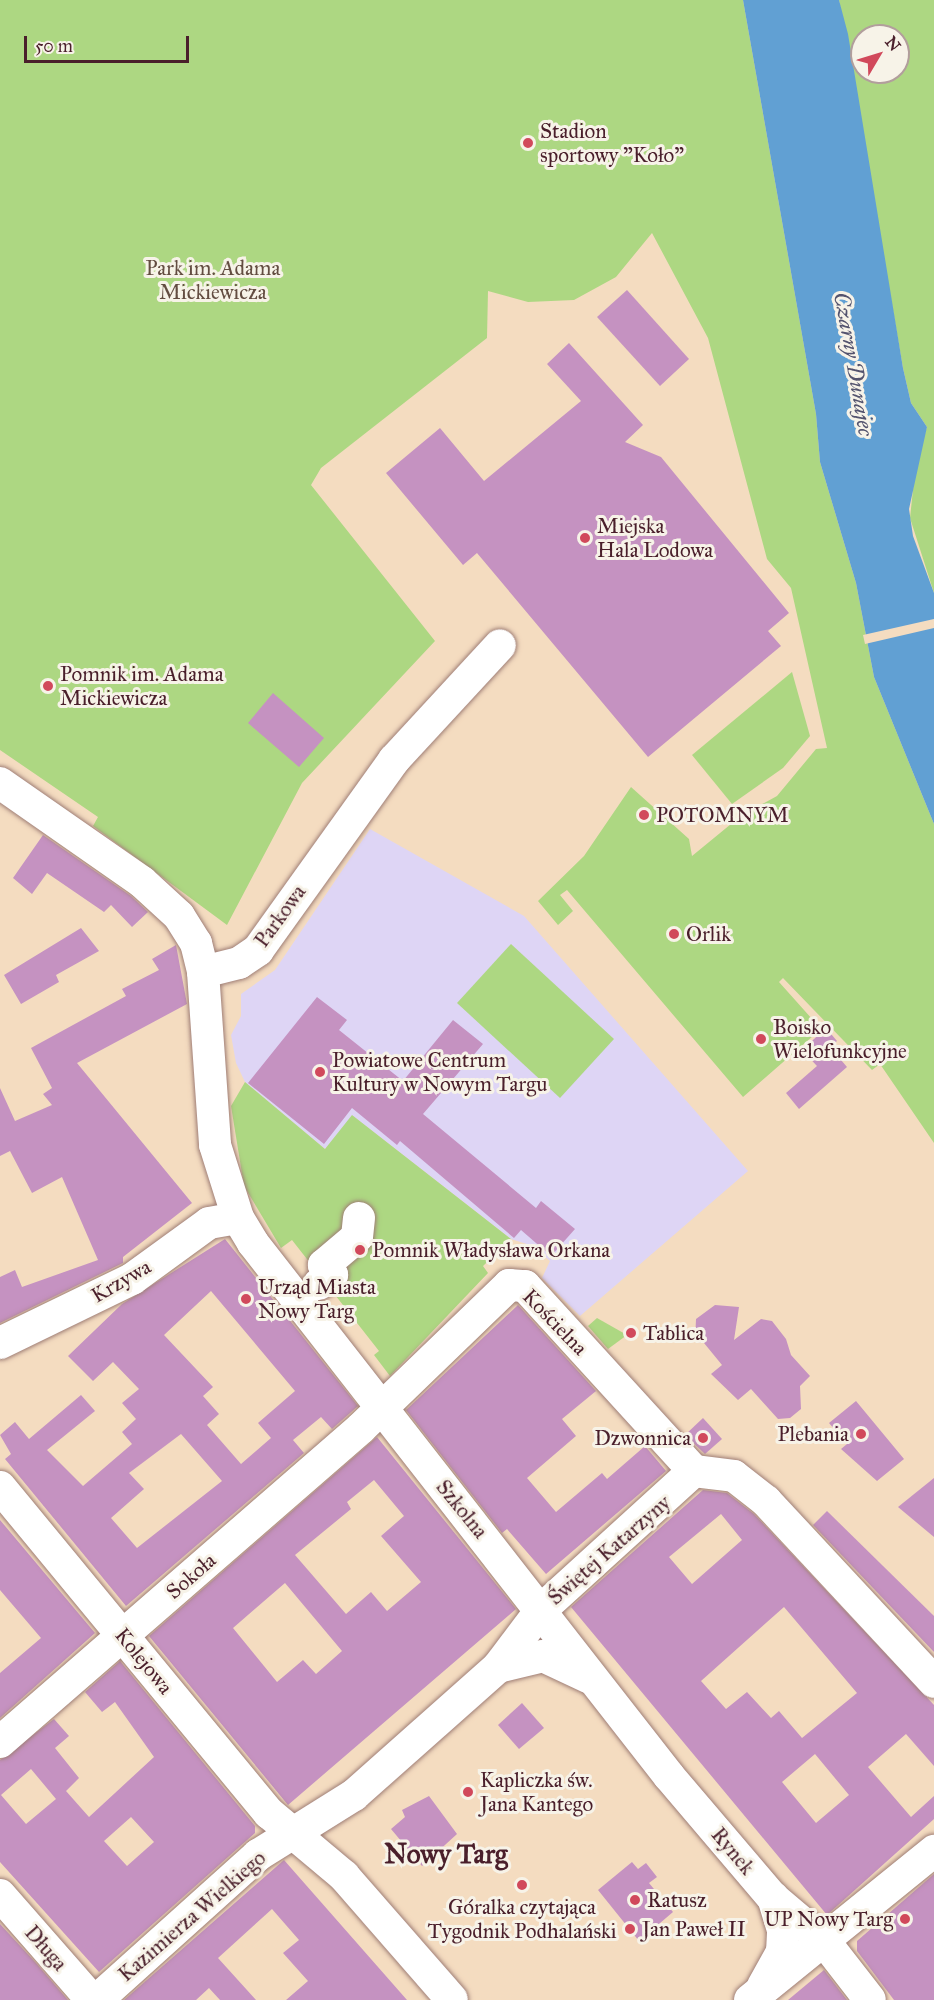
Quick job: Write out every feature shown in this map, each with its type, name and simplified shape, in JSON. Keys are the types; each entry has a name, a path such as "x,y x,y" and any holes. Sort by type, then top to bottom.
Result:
{"street":[{"name":"Parkowa","path":"203,972 239,963 258,950 394,760 500,645"},
{"path":"0,783 161,896 196,943 203,972"},
{"name":"Szkolna","path":"203,972 215,1145 238,1218 382,1409 541,1610"},
{"name":"Krzywa","path":"0,1343 132,1279 209,1223 238,1218"},
{"path":"319,1284 332,1275 324,1265 357,1237 359,1218"},
{"name":"Kościelna","path":"382,1409 492,1297 509,1285 525,1286 686,1481"},
{"name":"Sokoła","path":"0,1742 382,1409"},
{"path":"686,1481 734,1476 766,1501 934,1682"},
{"name":"Świętej Katarzyny","path":"541,1610 686,1481"},
{"name":"Kolejowa","path":"0,1486 290,1834"},
{"name":"Rynek","path":"452,2000 344,1876 290,1834 354,1794 498,1667 541,1610 589,1677 773,1898 825,1942 870,2000"},
{"name":"Rynek","path":"498,1667 543,1656 589,1677"},
{"name":"Rynek","path":"344,1876 335,1852 335,1832 354,1794"},
{"name":"Kazimierza Wielkiego","path":"94,2000 258,1855 290,1834"},
{"path":"755,1996 825,1942 934,1851"},
{"name":"Długa","path":"0,1895 94,2000"},
{"path":"755,1996 782,1952 783,1930 773,1898"}],"shaded area":[{"path":"370,829 524,916 748,1171 580,1316 542,1278 550,1261 533,1246 511,1239 353,1116 325,1149 245,1082 236,1063 231,1035 241,1016 241,994 275,970"}],"green space":[{"name":"Park im. Adama Mickiewicza","path":"0,0 743,0 816,414 820,462 856,583 874,677 934,824 934,1143 880,1064 872,1070 783,978 779,982 821,1029 743,1097 567,890 560,895 573,911 558,925 538,901 584,856 631,787 689,839 692,856 742,815 777,796 816,749 827,748 791,588 767,559 708,338 652,233 616,277 574,300 528,302 488,291 487,338 321,468 311,485 435,641 302,783 227,925 93,826 98,817 0,750"},
{"path":"839,0 934,0 934,593 910,518 916,461 927,427 911,403 854,84 910,84 910,24 850,24 850,63"},
{"path":"792,672 810,736 783,768 732,804 692,755"},
{"path":"511,944 614,1039 560,1098 457,1003"},
{"path":"245,1082 325,1149 352,1115 511,1239 483,1266 488,1273 390,1376 374,1355 379,1351 292,1240 281,1248 244,1186 231,1106"},
{"path":"597,1318 627,1335 608,1349 588,1326"}],"water":[{"name":"Czarny Dunajec","path":"743,0 839,0 848,34 850,84 856,84 903,368 911,403 927,427 909,509 913,536 934,593 934,824 874,677 856,583 820,462 816,414"}],"pier":[{"path":"934,619 934,628 865,644 863,635"}],"building":[{"path":"627,290 689,359 660,386 597,317"},
{"name":"Miejska Hala Lodowa","path":"569,343 643,425 625,442 661,457 789,613 768,631 781,646 648,757 477,553 463,565 386,473 440,428 484,481 581,401 547,364"},
{"path":"273,693 324,738 299,767 248,723"},
{"path":"43,835 131,896 148,912 132,927 111,905 104,912 47,873 32,894 13,878"},
{"path":"81,928 99,951 56,975 59,982 21,1004 4,975"},
{"path":"176,945 187,1004 77,1063 192,1203 123,1257 123,1263 0,1323 0,1277 15,1270 22,1287 98,1260 62,1177 32,1193 10,1151 0,1156 0,1088 15,1121 52,1105 43,1094 52,1088 31,1048 126,996 122,989 159,970 152,959"},
{"path":"317,997 347,1020 339,1030 403,1081 453,1020 483,1044 423,1114 536,1208 541,1201 575,1229 551,1256 521,1230 514,1238 400,1141 397,1145 352,1108 324,1144 248,1083"},
{"path":"826,1028 837,1041 830,1047 847,1067 799,1109 786,1093 817,1066 802,1050"},
{"path":"225,1239 358,1406 332,1429 321,1417 293,1440 304,1453 126,1606 5,1459 11,1454 0,1435 15,1422 29,1439 81,1395 95,1411 47,1450 83,1486 132,1444 122,1432 136,1419 122,1403 139,1389 113,1362 93,1381 68,1356 122,1304","holes":["211,1291 295,1391 258,1423 271,1438 241,1464 207,1425 219,1414 203,1396 213,1387 164,1335","181,1434 222,1481 137,1548 111,1518 144,1489 129,1473"]},
{"path":"518,1305 596,1391 562,1419 576,1436 527,1478 556,1512 602,1473 607,1479 645,1446 666,1471 546,1574 507,1529 502,1533 406,1410"},
{"path":"715,1305 739,1307 734,1340 761,1319 772,1321 786,1339 791,1355 810,1376 800,1386 801,1409 790,1418 778,1419 751,1389 738,1400 711,1374 722,1365 704,1343 695,1342 696,1319"},
{"name":"Plebania","path":"856,1401 904,1459 877,1481 841,1449 847,1444 829,1423"},
{"name":"Dzwonnica","path":"703,1418 722,1439 705,1454 685,1435"},
{"path":"377,1437 516,1609 288,1805 149,1636","holes":["374,1480 404,1516 381,1536 421,1582 387,1611 371,1592 346,1614 295,1555 351,1509 347,1502","285,1583 342,1651 316,1674 303,1660 277,1682 233,1628"]},
{"path":"934,1478 934,1537 898,1507"},
{"path":"703,1490 727,1493 754,1514 934,1705 934,1766 906,1734 868,1767 911,1817 934,1796 934,1819 827,1915 571,1607","holes":["721,1514 742,1540 692,1584 669,1557","784,1607 857,1693 802,1738 779,1711 771,1718 747,1692 726,1709 701,1681","815,1754 849,1795 816,1823 782,1782"]},
{"path":"827,1511 934,1616 934,1652 813,1525"},
{"path":"0,1520 95,1633 0,1718 0,1673 41,1638 0,1590"},
{"path":"120,1661 255,1826 255,1833 99,1972 0,1862 0,1760 54,1719 69,1736 55,1748 79,1778 66,1791 89,1817 154,1757 115,1702 102,1712 85,1692","holes":["31,1769 56,1799 26,1824 1,1795","131,1817 154,1842 127,1866 104,1841"]},
{"path":"522,1703 544,1728 519,1749 498,1725"},
{"path":"429,1796 457,1834 422,1866 391,1829 405,1817 402,1810"},
{"path":"284,1860 407,2000 286,2000 308,1981 283,1953 299,1940 272,1909 218,1958 256,2000 220,2000 209,1988 196,2000 124,2000"},
{"name":"Ratusz","path":"632,1862 638,1869 646,1863 657,1877 649,1883 673,1912 639,1941 598,1890"},
{"path":"934,1874 934,2000 894,2000 857,1951 857,1941"},
{"path":"0,1924 36,1963 68,2000 0,2000"},
{"path":"824,1970 847,2000 788,2000"}],"place":[{"name":"Stadion sportowy \"Koło\"","path":"528,143"},
{"name":"Miejska Hala Lodowa","path":"585,538"},
{"name":"Pomnik im. Adama Mickiewicza","path":"48,686"},
{"name":"POTOMNYM","path":"644,815"},
{"name":"Orlik","path":"674,934"},
{"name":"Boisko Wielofunkcyjne","path":"761,1039"},
{"name":"Powiatowe Centrum Kultury w Nowym Targu","path":"320,1072"},
{"name":"Pomnik Władysława Orkana","path":"360,1250"},
{"name":"Urząd Miasta Nowy Targ","path":"246,1299"},
{"name":"Tablica","path":"631,1333"},
{"name":"Plebania","path":"861,1434"},
{"name":"Dzwonnica","path":"703,1438"},
{"name":"Kapliczka św. Jana Kantego","path":"468,1792"},
{"name":"Góralka czytająca Tygodnik Podhalański","path":"522,1885"},
{"name":"Ratusz","path":"635,1900"},
{"name":"UP Nowy Targ","path":"905,1919"},
{"name":"Jan Paweł II","path":"630,1929"}],"district":[{"name":"Nowy Targ","path":"446,1854"}]}
